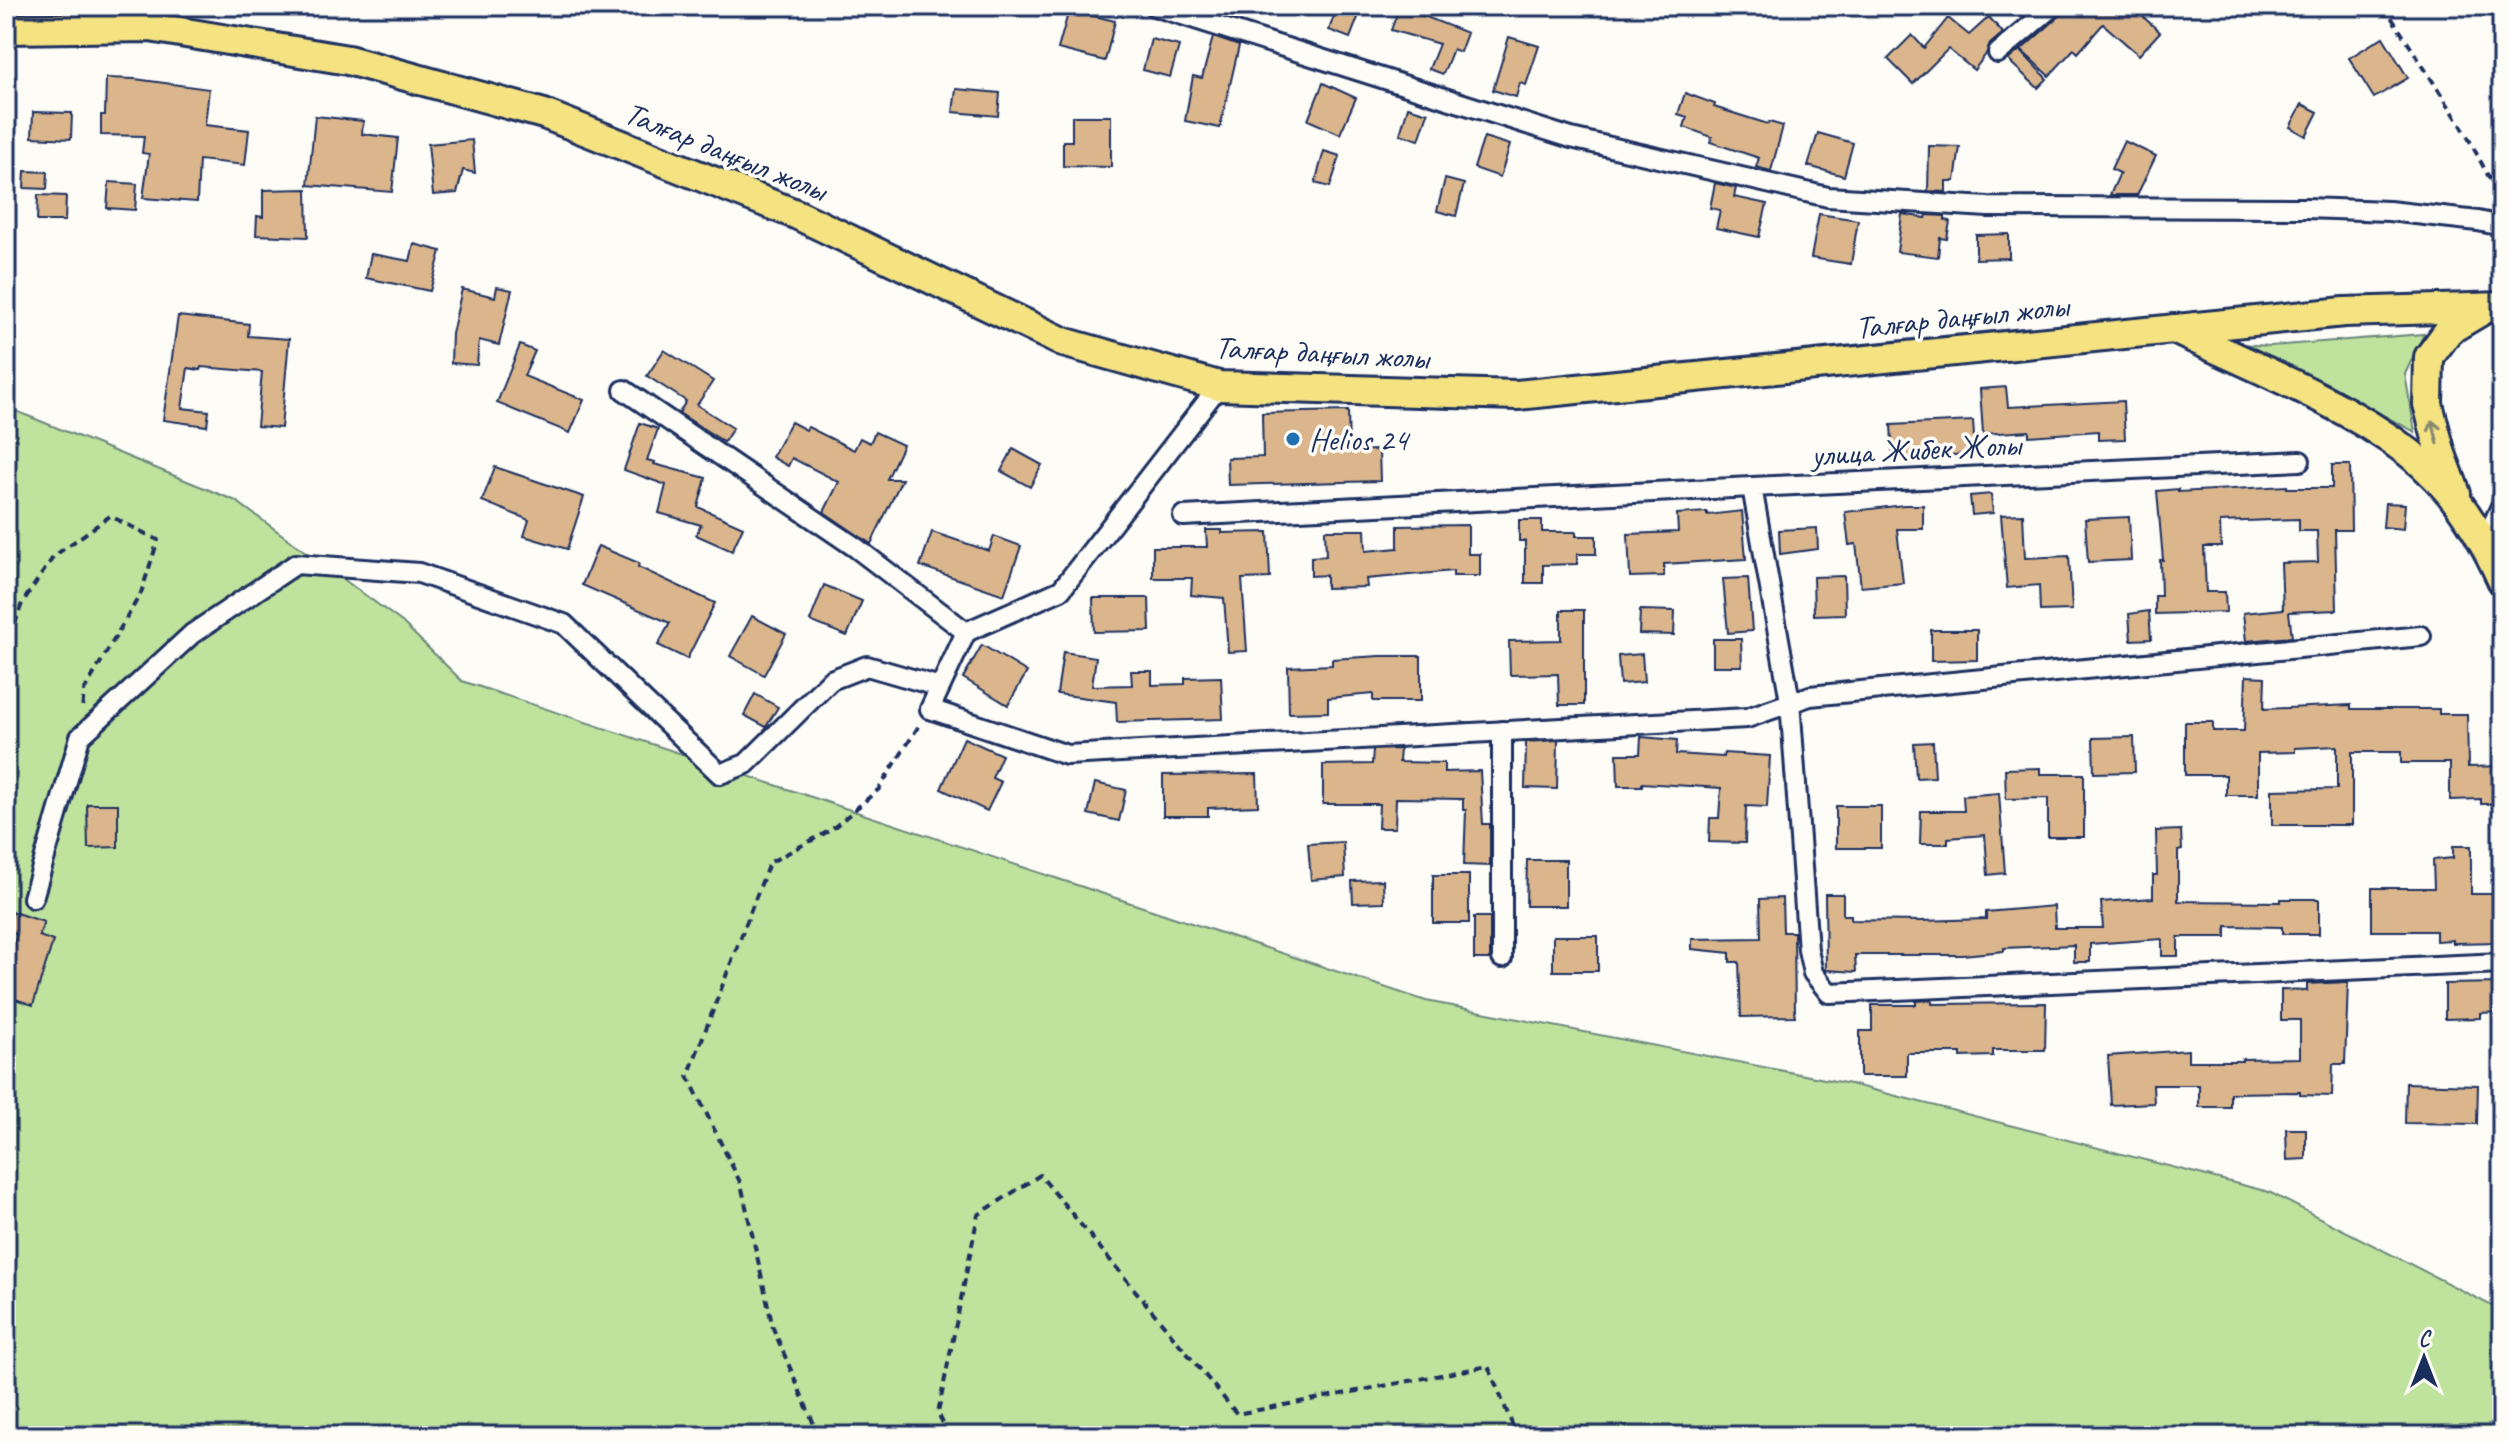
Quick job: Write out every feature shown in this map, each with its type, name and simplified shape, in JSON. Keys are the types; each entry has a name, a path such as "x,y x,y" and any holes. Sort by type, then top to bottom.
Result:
{"main road":[{"name":"Талғар даңғыл жолы","path":"6,29 150,27 348,60 544,114 798,215 1063,342 1219,386 1517,395 2344,312 2494,307"},
{"path":"2494,307 2449,330 2429,357 2428,404 2441,454 2460,506 2502,580"},
{"path":"2174,329 2353,415 2410,454 2460,506"}],"street":[{"path":"1154,6 1571,138 1828,197 1988,207 2389,211 2502,226"},
{"path":"1998,53 2053,6"},
{"path":"1219,386 1061,590 966,632 930,709 1067,755 1747,718 1810,696 2421,636"},
{"path":"624,390 855,547 966,632"},
{"name":"улица Жибек Жолы","path":"1183,516 2300,461"},
{"path":"1752,487 1790,701 1808,950 1813,973 1829,993 2502,963"},
{"path":"33,898 80,737 192,634 296,564 419,573 564,624 720,774 746,764 831,680 867,666 940,687"},
{"path":"1502,731 1502,958"}],"lane":[{"path":"2502,421 2502,449"},
{"path":"2481,540 2502,493"}],"path":[{"path":"2384,6 2463,128 2502,202"},
{"path":"6,651 22,603 54,556 110,516 158,540 141,593 84,691 80,737"},
{"path":"819,1436 773,1328 741,1184 688,1076 769,863 831,830 879,789 930,709"},
{"path":"949,1436 938,1413 978,1215 1040,1175 1237,1414 1488,1366 1517,1436"}],"green space":[{"path":"2424,334 2405,374 2415,432 2273,357 2224,343 2270,346"},
{"path":"6,407 236,501 402,622 462,681 1426,1001 1850,1084 2269,1192 2502,1311 2502,1436 6,1436"}],"building":[{"path":"1400,6 1419,6 1416,13 1467,33 1460,52 1453,49 1443,74 1429,69 1439,44 1391,30"},
{"path":"2065,6 2131,6 2160,32 2139,55 2103,24 2078,53 2074,49 2049,76 2021,50 2061,15"},
{"path":"1337,7 1359,15 1350,38 1329,30"},
{"path":"1069,10 1115,21 1105,61 1058,49"},
{"path":"1989,17 2003,33 1990,44 1974,70 1948,49 1913,84 1888,59 1912,35 1924,48 1948,18 1969,35"},
{"path":"1213,37 1239,46 1220,128 1185,121 1193,76 1202,78"},
{"path":"1509,37 1539,46 1526,85 1520,83 1516,97 1493,90"},
{"path":"2383,37 2408,78 2374,98 2349,58"},
{"path":"1151,39 1179,46 1170,77 1143,70"},
{"path":"2020,50 2047,79 2038,88 2008,60"},
{"path":"106,78 209,89 205,125 249,130 245,165 199,160 197,202 143,198 149,154 142,153 144,136 101,135"},
{"path":"1323,83 1356,98 1340,134 1308,120"},
{"path":"956,89 1000,93 998,116 953,112"},
{"path":"1685,93 1715,104 1714,107 1783,126 1771,171 1756,167 1759,158 1710,142 1712,137 1684,127 1687,117 1678,114"},
{"path":"2302,104 2318,112 2306,136 2290,127"},
{"path":"1408,107 1428,113 1419,140 1400,134"},
{"path":"33,112 72,113 71,139 32,137"},
{"path":"315,116 363,121 362,134 398,138 392,192 308,185"},
{"path":"1072,116 1111,116 1111,167 1063,166 1063,141 1072,141"},
{"path":"1818,133 1853,143 1844,176 1808,166"},
{"path":"1484,137 1510,145 1500,177 1474,168"},
{"path":"472,140 475,173 463,170 457,193 433,195 428,144"},
{"path":"2124,141 2156,156 2137,195 2110,195 2120,173 2111,169"},
{"path":"1929,146 1960,147 1955,181 1946,181 1946,192 1928,191"},
{"path":"1324,151 1340,156 1330,187 1315,183"},
{"path":"25,171 48,172 47,189 24,188"},
{"path":"1445,179 1464,184 1456,216 1437,211"},
{"path":"109,182 137,184 135,210 107,208"},
{"path":"1715,183 1736,188 1734,197 1767,204 1759,237 1716,228 1720,210 1710,208"},
{"path":"307,189 308,237 256,235 257,216 263,217 263,190"},
{"path":"38,195 66,196 65,221 37,221"},
{"path":"1819,214 1858,220 1851,264 1811,258"},
{"path":"1902,214 1926,218 1927,215 1945,216 1945,220 1950,221 1947,239 1940,238 1938,257 1897,252"},
{"path":"2009,234 2009,258 1976,259 1976,235"},
{"path":"414,244 441,251 430,291 366,278 371,254 410,261"},
{"path":"497,287 512,290 499,345 479,340 477,365 451,363 452,334 462,289 495,297"},
{"path":"178,316 249,324 248,336 289,339 281,428 257,426 262,372 201,367 200,370 188,368 182,408 209,411 207,426 163,420"},
{"path":"520,345 535,351 524,376 584,400 570,433 497,403"},
{"path":"664,350 713,381 697,405 733,428 724,442 679,413 686,401 647,376"},
{"path":"2006,387 2008,407 2123,401 2125,439 2098,440 2098,431 2029,436 2029,431 1983,434 1980,389"},
{"path":"1348,411 1349,451 1379,450 1380,481 1228,485 1227,458 1263,457 1262,413"},
{"path":"1973,421 1975,454 1893,458 1891,425"},
{"path":"791,422 854,450 860,438 870,443 875,432 903,445 887,479 902,479 871,544 824,512 839,482 792,458 788,466 772,457"},
{"path":"640,423 658,429 647,460 706,478 698,507 743,527 732,551 696,535 701,525 659,513 666,485 624,470"},
{"path":"1013,449 1042,465 1030,487 1001,471"},
{"path":"2332,465 2350,465 2351,530 2335,530 2337,610 2289,612 2292,637 2246,641 2243,613 2283,609 2281,563 2318,562 2317,531 2299,531 2299,519 2220,522 2221,547 2204,547 2206,592 2225,592 2226,612 2155,614 2155,596 2161,596 2160,560 2163,560 2157,491 2287,486 2332,488"},
{"path":"495,467 584,497 567,549 524,536 529,520 482,501"},
{"path":"1991,494 1993,513 1972,515 1970,496"},
{"path":"2385,503 2405,504 2403,529 2383,527"},
{"path":"1923,505 1923,529 1897,529 1903,583 1861,587 1856,544 1849,545 1845,512"},
{"path":"1742,511 1746,559 1664,564 1664,576 1630,577 1628,534 1678,532 1677,514"},
{"path":"2023,514 2025,558 2069,556 2072,610 2040,611 2039,585 2007,588 2001,515"},
{"path":"2129,517 2131,560 2088,562 2085,519"},
{"path":"1519,520 1542,520 1542,532 1576,532 1576,536 1596,536 1596,554 1577,554 1577,564 1543,565 1543,583 1525,583 1525,541 1519,541"},
{"path":"1468,525 1468,554 1480,554 1480,576 1453,576 1453,571 1366,579 1367,587 1326,588 1326,575 1311,576 1311,557 1326,556 1325,530 1365,530 1366,551 1398,548 1398,526"},
{"path":"1817,528 1818,549 1780,554 1779,530"},
{"path":"1206,530 1222,530 1222,533 1268,532 1270,578 1242,579 1247,651 1228,652 1224,598 1191,595 1192,578 1153,578 1153,547 1207,547"},
{"path":"932,532 989,551 994,536 1021,546 1004,595 920,566"},
{"path":"598,546 639,563 638,567 715,603 687,659 658,645 670,623 582,585"},
{"path":"1844,576 1845,614 1814,615 1813,577"},
{"path":"1748,578 1752,631 1728,633 1723,579"},
{"path":"824,585 862,601 847,636 810,621"},
{"path":"1093,598 1149,598 1150,631 1094,632"},
{"path":"1561,610 1584,610 1584,705 1559,705 1558,674 1510,675 1509,641 1561,640"},
{"path":"1640,610 1675,611 1674,635 1639,634"},
{"path":"2149,611 2151,639 2131,640 2129,614"},
{"path":"752,616 786,634 764,675 730,656"},
{"path":"1931,630 1977,630 1977,660 1931,661"},
{"path":"1713,639 1741,639 1742,666 1713,666"},
{"path":"982,645 1027,672 1008,705 963,678"},
{"path":"1063,652 1096,657 1092,686 1132,685 1131,671 1152,671 1152,685 1185,684 1185,678 1221,677 1223,719 1117,722 1116,702 1057,694"},
{"path":"1642,654 1644,682 1620,684 1618,656"},
{"path":"1421,656 1421,701 1373,701 1373,694 1328,698 1328,712 1289,713 1288,667 1332,665 1332,659"},
{"path":"2246,676 2265,677 2264,709 2351,705 2351,709 2439,709 2439,714 2467,714 2468,767 2502,766 2502,804 2481,804 2481,799 2450,800 2450,763 2401,763 2401,752 2352,752 2352,825 2272,825 2272,790 2337,789 2337,746 2258,753 2258,795 2226,795 2226,775 2185,775 2185,722 2213,722 2213,731 2244,731"},
{"path":"755,694 778,707 766,727 744,715"},
{"path":"1641,737 1677,740 1676,754 1770,756 1767,807 1746,806 1745,843 1709,842 1710,818 1719,818 1721,788 1642,783 1642,786 1618,786 1617,754 1640,754"},
{"path":"2134,737 2135,772 2094,773 2093,738"},
{"path":"964,738 1002,755 992,778 1001,782 987,811 941,789"},
{"path":"1558,740 1557,789 1525,788 1526,742"},
{"path":"1933,742 1935,777 1916,778 1914,743"},
{"path":"1400,749 1399,762 1444,763 1444,772 1480,771 1483,824 1490,824 1490,866 1464,865 1466,810 1463,810 1463,799 1396,798 1395,828 1378,828 1379,804 1323,804 1323,765 1372,764 1373,750"},
{"path":"2040,768 2040,774 2084,774 2084,837 2048,837 2048,798 2006,799 2005,769"},
{"path":"1257,774 1258,806 1208,808 1208,816 1163,816 1163,775"},
{"path":"1095,783 1126,790 1119,821 1088,814"},
{"path":"1999,793 2005,873 1988,875 1985,835 1948,838 1948,844 1920,844 1921,811 1964,811 1963,796"},
{"path":"87,804 118,804 118,847 88,848"},
{"path":"1836,806 1881,806 1881,848 1836,848"},
{"path":"2181,830 2178,901 2281,902 2281,899 2319,899 2319,934 2282,934 2282,927 2226,926 2226,937 2178,937 2178,956 2162,956 2162,939 2090,944 2090,962 2074,962 2074,945 2004,948 2004,951 1962,955 1855,955 1856,972 1826,970 1825,894 1843,894 1843,915 1851,915 1851,920 1986,919 1986,912 2054,906 2055,928 2103,928 2101,902 2153,898 2153,875 2157,875 2156,831"},
{"path":"1343,842 1345,877 1311,880 1308,844"},
{"path":"2453,846 2471,846 2471,894 2502,894 2502,942 2436,941 2436,931 2372,931 2372,888 2434,888 2433,860 2453,858"},
{"path":"1527,860 1566,860 1566,906 1526,906"},
{"path":"1433,875 1469,875 1469,923 1433,923"},
{"path":"1383,880 1384,902 1353,903 1352,881"},
{"path":"1782,898 1783,932 1794,932 1795,1016 1741,1017 1739,962 1730,962 1730,953 1692,949 1692,939 1761,938 1760,899"},
{"path":"13,912 44,922 39,936 53,941 33,1005 6,996 6,969 17,934 7,931"},
{"path":"1474,917 1490,917 1490,959 1474,959"},
{"path":"1553,936 1598,936 1598,971 1553,971"},
{"path":"2348,982 2345,1064 2333,1064 2332,1096 2300,1095 2300,1092 2230,1093 2230,1107 2199,1107 2199,1085 2153,1085 2154,1103 2111,1105 2108,1056 2188,1050 2188,1061 2300,1058 2300,1020 2281,1020 2281,990 2307,991 2307,984"},
{"path":"2502,983 2502,1012 2480,1013 2480,1018 2445,1019 2445,984"},
{"path":"1932,1000 1932,1004 2046,1003 2045,1050 1993,1050 1993,1056 1961,1057 1961,1053 1907,1053 1907,1076 1860,1076 1860,1031 1872,1031 1872,1005 1916,1005 1916,1001"},
{"path":"2406,1083 2478,1085 2477,1124 2405,1123"},
{"path":"2286,1129 2306,1129 2306,1159 2287,1160"}],"place":[{"name":"Helios 24","path":"1293,439"}]}
